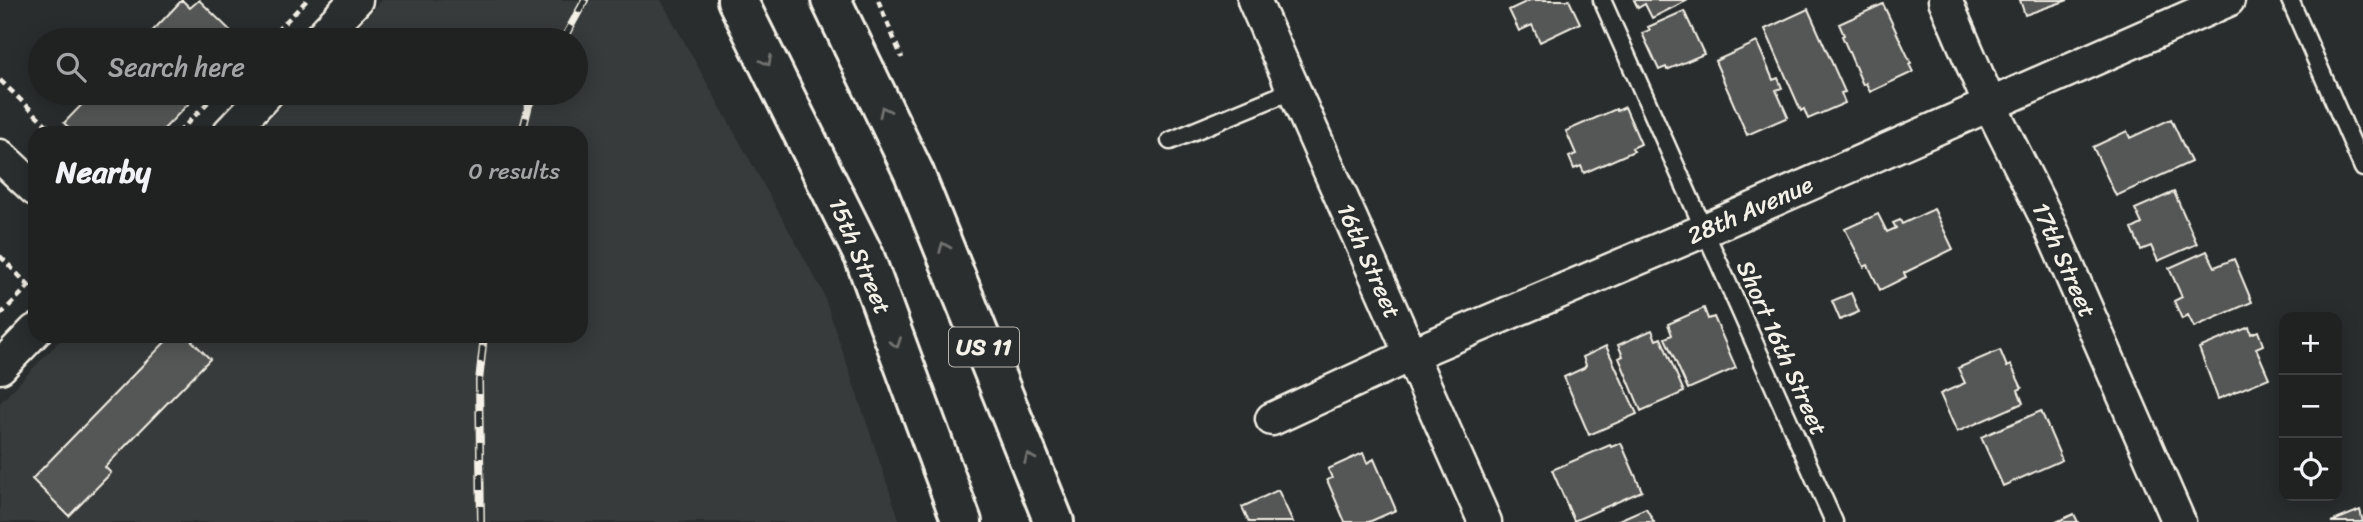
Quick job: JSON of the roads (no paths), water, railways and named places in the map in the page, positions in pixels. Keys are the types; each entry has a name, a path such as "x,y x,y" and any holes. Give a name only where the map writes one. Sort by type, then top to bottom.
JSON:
{"main road":[{"name":"15th Street","path":"737,0 864,256 962,522"},
{"name":"US 11","path":"831,0 914,173 1054,522"}],"street":[{"path":"329,28 356,0"},
{"name":"16th Street","path":"1254,0 1485,522"},
{"name":"17th Street","path":"1945,0 1990,105 2046,217 2179,522"},
{"name":"28th Avenue","path":"1272,419 1410,355 1704,230 2228,0"},
{"path":"236,126 256,105"},
{"path":"0,156 28,182"},
{"path":"0,367 28,338"}],"lane":[{"name":"Short 16th Street","path":"1602,0 1834,522"},
{"path":"2290,0 2363,168"},
{"path":"1170,141 1293,90"}],"railway":[{"path":"570,28 585,0"},
{"path":"524,126 529,105"},
{"path":"481,522 479,381 483,343"}]}
